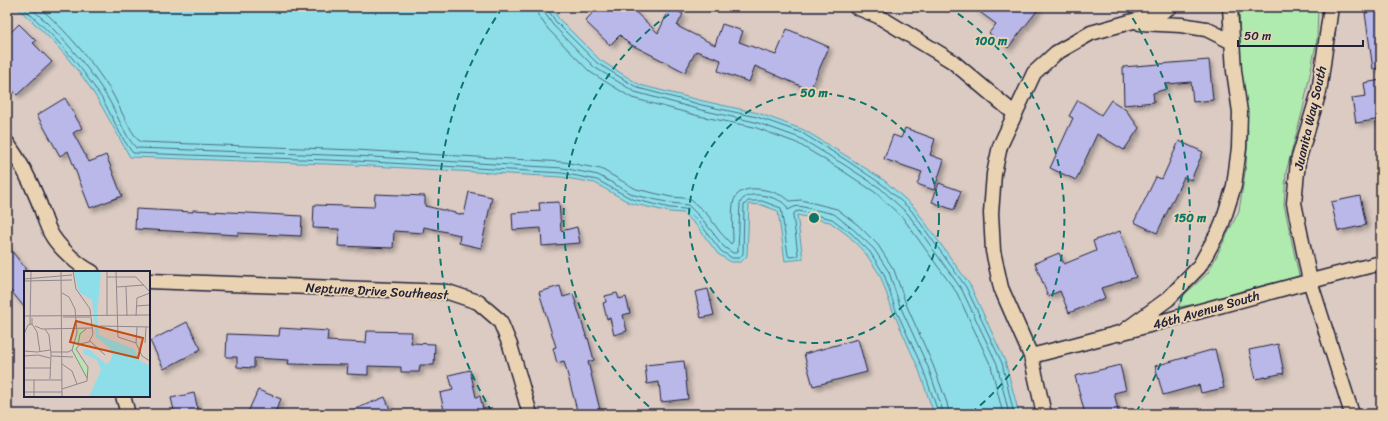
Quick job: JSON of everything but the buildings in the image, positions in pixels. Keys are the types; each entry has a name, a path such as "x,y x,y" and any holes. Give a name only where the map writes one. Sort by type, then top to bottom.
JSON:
{"street":[{"path":"856,7 878,16 952,61 1015,114"},
{"path":"1044,414 1031,356 1001,288 993,251 991,213 994,174 1000,146 1034,73 1056,53 1091,33 1158,14 1170,7"},
{"path":"1120,334 1168,299 1199,267 1222,227 1234,186 1239,148 1240,112 1234,71 1230,7"},
{"name":"Juanita Way South","path":"1331,7 1319,92 1298,161 1294,203 1310,281 1352,414"},
{"path":"1130,22 1181,25 1206,29 1232,42"},
{"path":"7,143 20,160 53,237 68,254 90,271"},
{"name":"46th Avenue South","path":"1031,356 1120,334 1310,281 1381,263"},
{"name":"Neptune Drive Southeast","path":"150,281 448,292 478,302 500,321 510,345 530,414"},
{"path":"124,397 128,414"}],"green space":[{"path":"1239,7 1318,7 1317,39 1303,109 1286,172 1284,204 1299,276 1197,304 1178,307 1185,294 1208,273 1239,211 1246,166 1248,131 1241,82"}],"water":[{"path":"16,7 551,7 559,19 600,60 640,85 758,113 804,130 885,181 914,207 970,285 1005,361 1019,414 934,414 919,370 892,309 880,275 866,254 849,236 830,222 797,215 803,259 785,261 778,211 762,205 749,204 747,256 741,262 731,262 718,254 696,225 683,213 670,212 630,203 595,183 561,177 355,165 130,157 97,98 82,76 54,42"}]}
